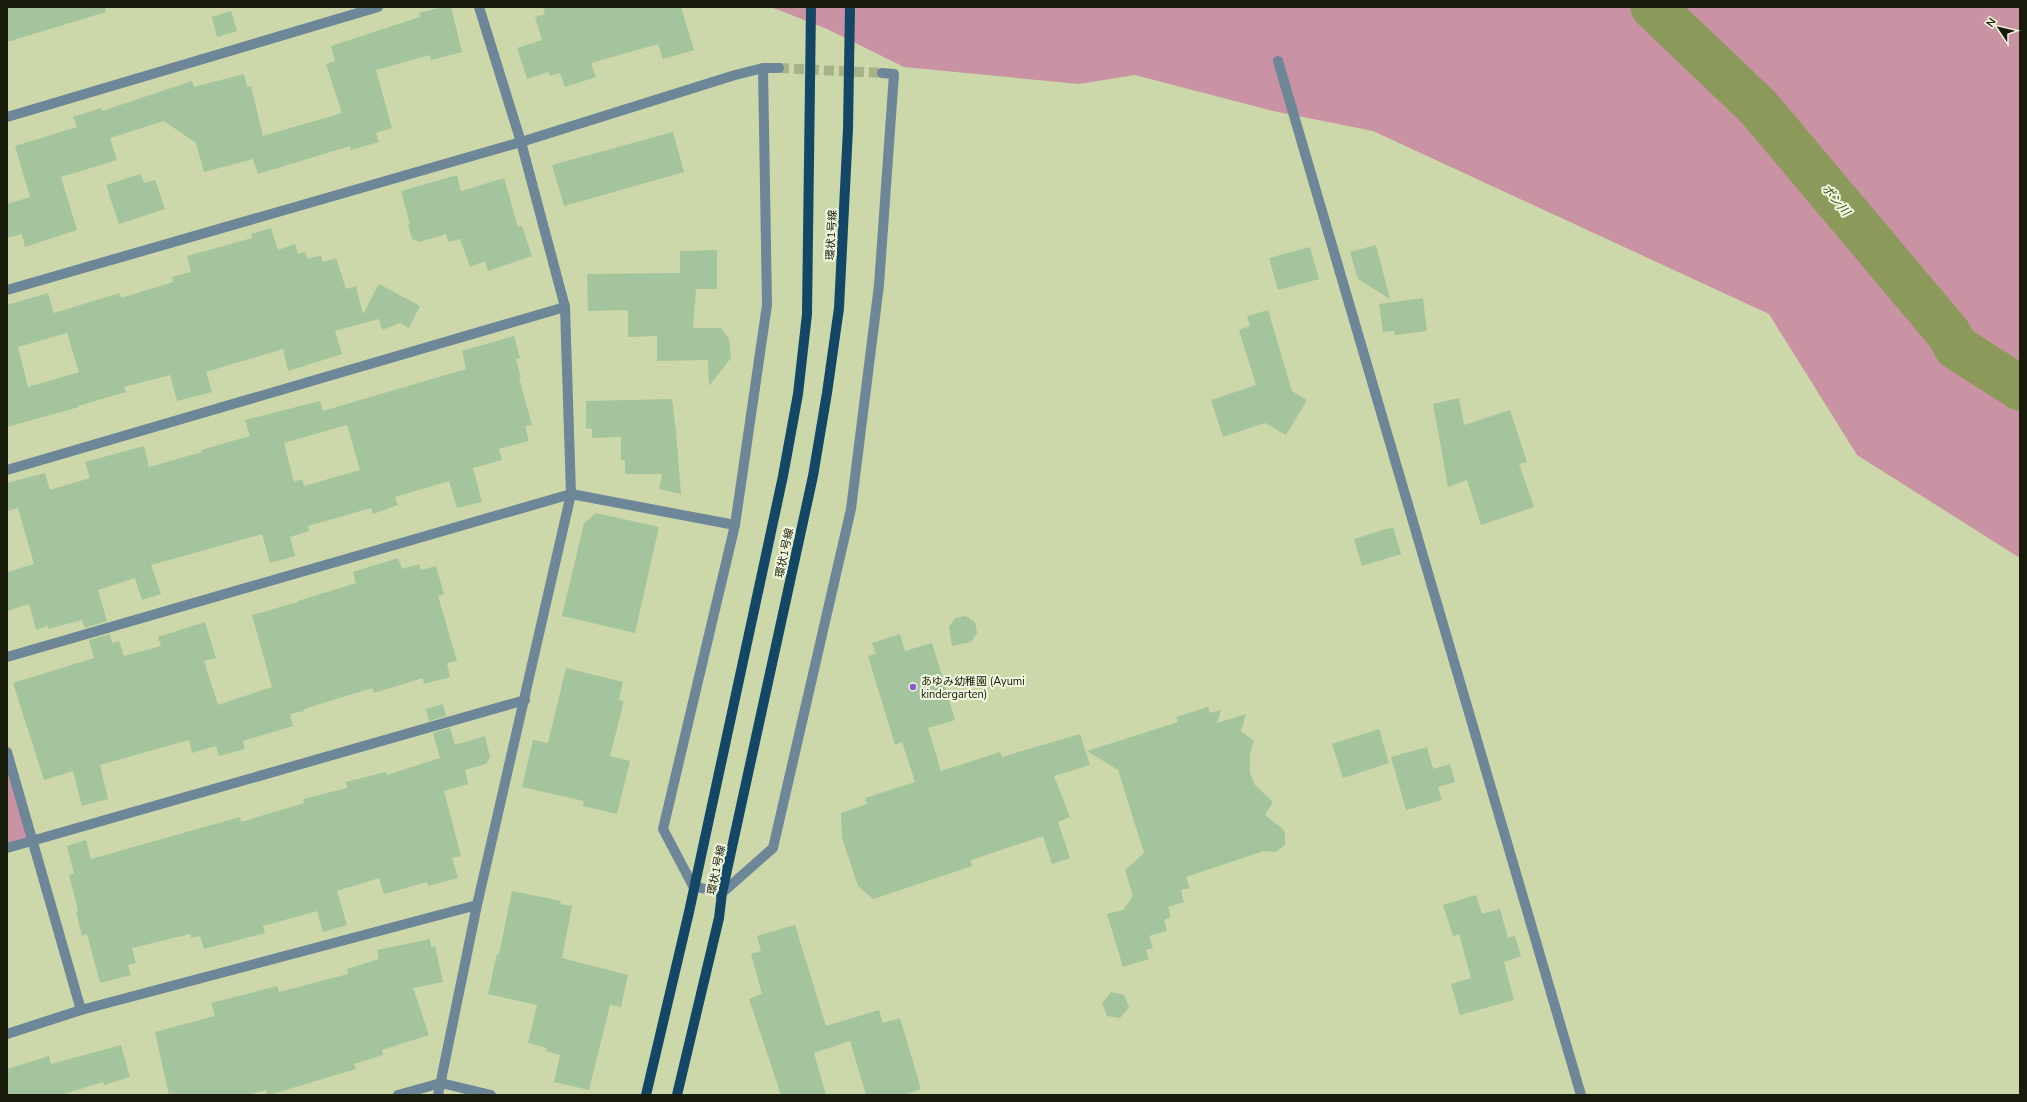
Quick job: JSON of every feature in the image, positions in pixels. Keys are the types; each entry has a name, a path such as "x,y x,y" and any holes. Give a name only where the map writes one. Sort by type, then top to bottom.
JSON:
{"main road":[{"name":"環状1号線","path":"646,1095 689,912 693,886 783,476 798,394 807,314 810,7"},
{"name":"環状1号線","path":"678,1095 719,918 722,893 812,484 827,393 839,308 848,129 850,7"}],"street":[{"path":"7,117 378,7"},
{"path":"438,1095 477,905 571,494 565,307 521,142 479,7"},
{"path":"1278,61 1581,1095"},
{"path":"764,68 767,305 735,525 663,829 693,886 722,893 773,848 851,509 879,285 894,74 882,73"},
{"path":"7,290 521,142 735,75 764,68 779,68"},
{"path":"7,470 565,307"},
{"path":"7,657 571,494 735,525"},
{"path":"7,848 525,700"},
{"path":"7,752 81,1010"},
{"path":"7,1034 81,1010 477,905"},
{"path":"398,1095 441,1083 491,1095"}],"shaded area":[{"path":"771,7 2020,7 2020,558 1857,455 1769,314 1373,131 1273,111 1135,75 1079,84 904,67 827,29"},
{"path":"1632,7 1674,7 1764,95 1742,111"},
{"path":"7,752 33,840 7,848"}],"building":[{"path":"7,7 105,7 106,12 7,42"},
{"path":"442,7 451,7 462,52 431,60 430,55 376,70 392,128 376,133 379,142 351,150 350,146 258,174 253,159 204,172 196,143 164,121 110,138 117,160 61,177 77,230 25,247 22,234 7,238 7,204 30,197 15,146 77,127 73,117 101,108 102,111 192,81 194,87 244,74 247,87 251,86 263,136 342,113 326,64 335,61 331,46 420,17 419,13"},
{"path":"543,7 681,7 694,50 663,59 658,44 591,63 596,77 565,87 560,73 550,76 548,72 527,79 517,48 542,40 535,17 545,14"},
{"path":"231,11 237,31 217,37 212,17"},
{"path":"673,132 684,172 564,206 552,165"},
{"path":"140,174 144,183 155,180 165,209 119,224 106,185"},
{"path":"457,175 461,191 504,178 518,227 522,226 532,256 488,271 485,261 470,267 460,239 448,242 446,234 420,242 412,239 408,225 410,224 401,191"},
{"path":"271,228 278,250 295,244 298,254 305,252 308,259 321,255 323,262 336,258 346,289 356,286 363,314 379,284 420,306 409,328 400,323 382,330 379,319 335,331 342,354 288,371 283,349 206,372 212,392 177,401 170,375 124,387 126,392 78,406 79,407 7,427 7,305 48,293 54,313 120,293 121,298 173,282 172,277 191,272 187,256 252,238 251,234","holes":["67,333 79,372 28,387 18,347"]},
{"path":"1376,245 1390,299 1358,279 1350,252"},
{"path":"1310,247 1319,279 1278,290 1269,258"},
{"path":"717,250 717,289 696,289 693,328 721,328 729,339 731,358 709,386 708,360 657,361 657,336 628,337 628,310 588,311 587,274 680,273 680,251"},
{"path":"1423,298 1427,331 1395,335 1394,331 1383,332 1379,304"},
{"path":"1268,310 1292,391 1307,400 1286,435 1265,423 1223,437 1211,400 1256,385 1239,330 1250,326 1247,316"},
{"path":"514,336 520,358 516,359 521,378 519,378 532,425 525,426 529,441 499,449 502,460 473,468 482,502 457,508 449,481 395,497 398,505 373,514 371,508 308,526 309,531 290,537 295,556 270,563 262,534 151,565 161,594 142,600 135,578 98,590 107,621 85,628 82,620 48,629 48,626 36,630 29,604 7,611 7,572 34,564 18,508 7,511 7,483 45,473 50,490 90,478 85,462 144,446 149,467 202,452 201,450 250,436 245,420 320,401 323,411 466,369 462,351","holes":["347,425 360,470 304,486 302,479 294,482 284,443"]},
{"path":"1459,398 1464,425 1510,410 1527,462 1519,464 1534,507 1481,525 1467,480 1448,487 1433,404"},
{"path":"672,399 681,494 659,489 662,474 625,474 625,460 621,460 621,437 592,438 592,429 586,428 586,401"},
{"path":"596,513 659,527 635,633 562,616 584,523"},
{"path":"1393,527 1401,554 1362,566 1354,539"},
{"path":"398,558 402,569 419,564 421,570 436,566 444,594 438,596 457,661 447,663 450,677 424,684 423,678 374,693 372,688 304,709 304,711 290,714 293,726 243,741 245,749 219,756 216,746 192,753 189,740 100,765 108,799 82,806 73,771 44,780 13,683 94,658 89,640 110,634 112,643 119,641 124,656 161,646 158,637 205,622 216,658 204,661 218,705 272,687 252,615 356,583 353,572"},
{"path":"966,616 975,622 977,633 971,642 952,646 949,627 955,618"},
{"path":"900,634 905,651 932,643 940,669 955,720 928,728 941,771 1000,752 1002,757 1080,734 1090,765 1054,776 1070,817 1058,822 1070,858 1052,864 1043,836 971,860 972,866 873,899 858,886 842,838 841,813 867,804 865,798 915,782 902,742 895,745 868,656 876,654 872,643"},
{"path":"566,668 623,682 619,700 624,701 610,756 630,761 617,814 583,806 584,801 522,787 533,740 548,743"},
{"path":"443,704 446,716 429,721 426,709"},
{"path":"1208,707 1210,713 1221,710 1217,723 1246,714 1241,731 1254,741 1250,753 1250,773 1255,785 1273,802 1265,815 1283,829 1285,834 1285,845 1276,852 1264,851 1186,877 1190,888 1181,890 1184,902 1168,907 1171,917 1164,920 1167,931 1149,936 1153,948 1146,950 1149,959 1123,967 1107,914 1123,910 1133,896 1125,870 1144,853 1118,770 1087,751 1178,722 1176,717"},
{"path":"450,728 455,745 485,736 490,757 486,764 465,770 468,784 444,791 461,856 452,858 458,878 428,886 427,882 384,894 379,878 337,891 347,925 323,932 317,911 263,926 265,933 204,949 200,936 191,938 190,934 132,948 136,963 128,965 131,975 100,983 87,934 82,936 76,912 78,911 69,875 74,873 67,846 86,840 91,859 240,817 241,822 304,803 303,799 347,788 346,782 386,772 387,775 440,758 433,733"},
{"path":"1379,729 1389,763 1343,778 1332,744"},
{"path":"1427,747 1433,769 1450,764 1455,782 1438,787 1442,800 1406,810 1391,757"},
{"path":"512,891 561,901 560,904 572,906 562,958 628,975 621,1007 610,1005 589,1090 554,1082 560,1055 546,1051 547,1048 528,1043 537,1005 488,994 497,954 499,954"},
{"path":"1476,895 1482,914 1500,909 1508,938 1515,936 1521,956 1504,962 1514,1000 1460,1015 1451,984 1471,978 1459,934 1453,936 1443,905"},
{"path":"795,925 826,1026 879,1010 883,1023 900,1018 921,1089 904,1095 866,1095 850,1041 814,1053 826,1095 781,1095 749,999 762,994 751,954 761,951 757,936"},
{"path":"430,939 431,947 435,946 443,982 413,988 429,1035 382,1050 383,1055 354,1064 356,1069 269,1095 267,1095 266,1090 248,1095 169,1095 155,1032 215,1016 211,1003 277,986 279,992 348,974 347,969 379,959 377,950"},
{"path":"1111,992 1124,995 1129,1007 1120,1018 1107,1016 1102,1003"},
{"path":"121,1045 130,1077 104,1085 103,1082 61,1095 7,1095 7,1069 49,1056 51,1064"}],"waterway":[{"name":"ポン川","path":"1653,7 1758,107 1949,334 1956,347 2020,388"}],"tunnel":[{"path":"779,68 882,73"}],"place":[{"name":"あゆみ幼稚園 (Ayumi kindergarten)","path":"913,687"}]}
